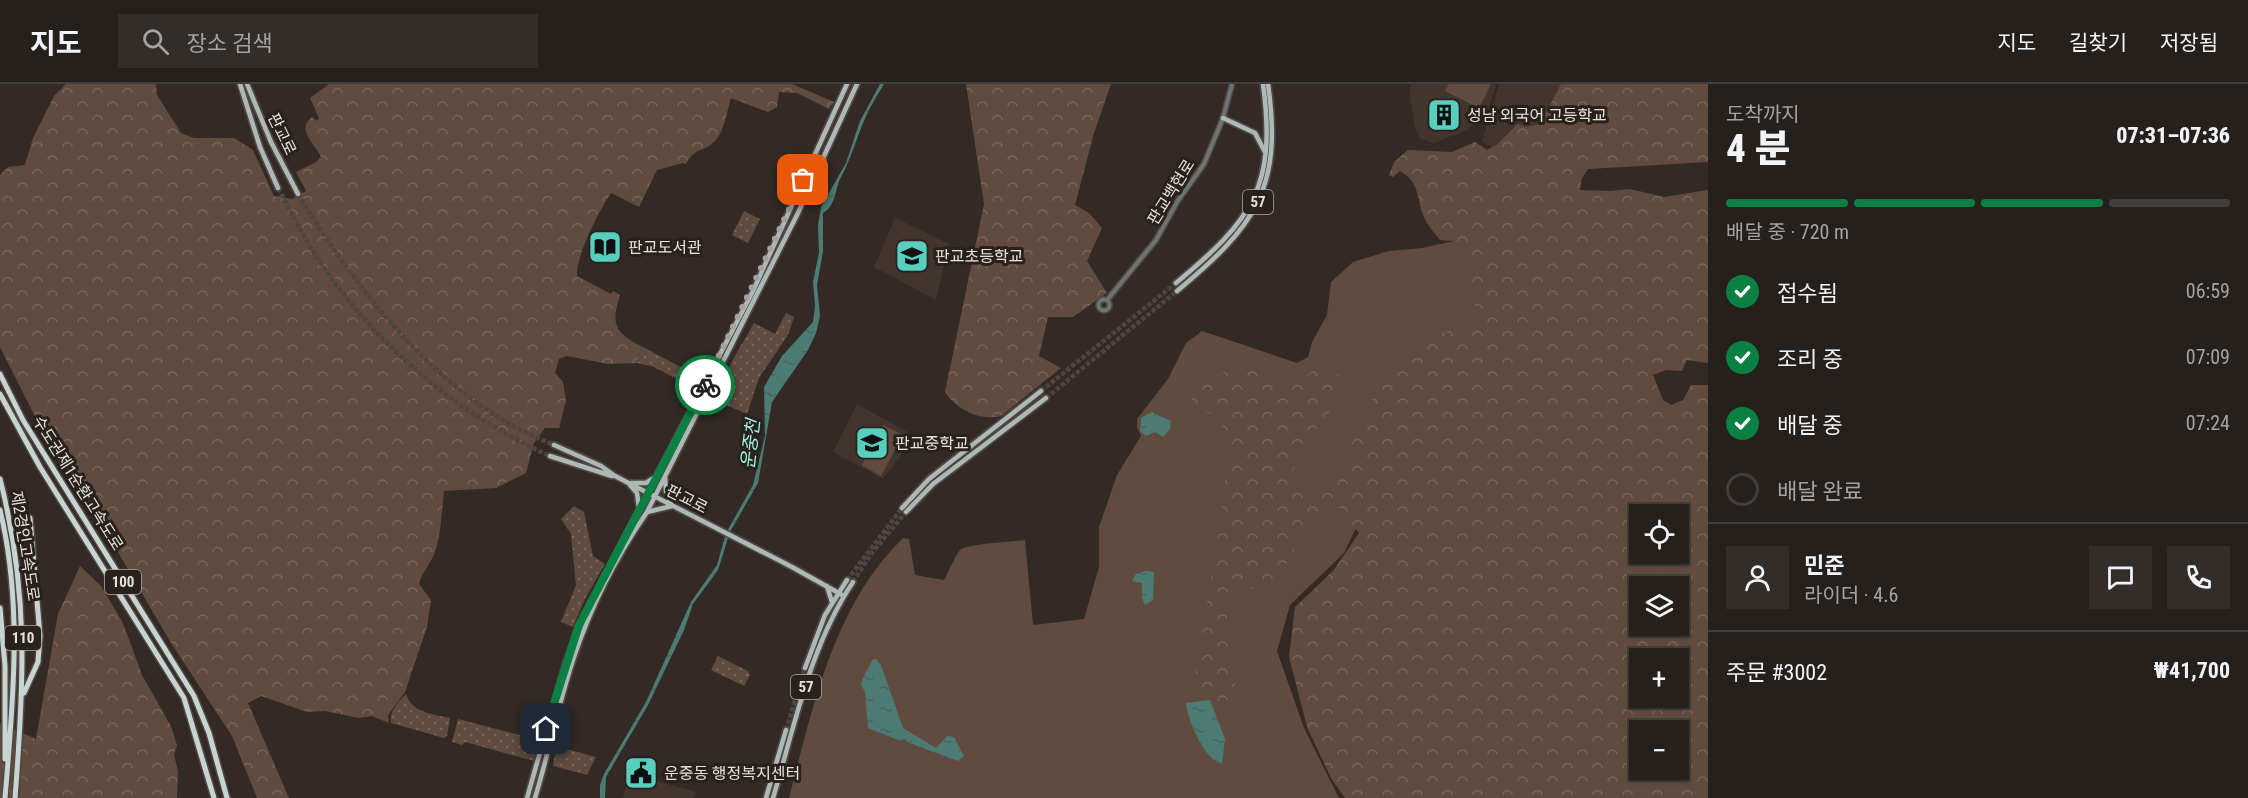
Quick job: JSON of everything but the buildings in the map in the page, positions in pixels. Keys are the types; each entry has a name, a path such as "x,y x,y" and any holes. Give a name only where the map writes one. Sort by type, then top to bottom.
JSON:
{"highway":[{"name":"수도권제1순환고속도로","path":"0,374 28,428 194,696 209,733 227,798"},
{"name":"수도권제1순환고속도로","path":"0,394 40,467 184,698 214,798"},
{"name":"제2경인고속도로","path":"0,479 22,596 24,695 15,798"},
{"name":"제2경인고속도로","path":"0,510 7,539 15,642 13,702 4,798"},
{"path":"22,519 30,518 40,636 38,663 24,695"},
{"path":"0,608 7,720 4,798"}],"main road":[{"name":"판교로","path":"240,84 260,147 278,188"},
{"name":"판교로","path":"247,84 298,194"},
{"path":"527,798 565,664 579,625 750,297 848,84"},
{"path":"535,798 568,675 583,631 631,536 647,512 797,215 857,84"},
{"name":"57","path":"1176,283 1213,252 1239,225 1258,188 1266,154 1268,120 1263,84"},
{"name":"57","path":"1177,291 1230,244 1253,213 1264,190 1270,169 1273,139 1268,84"},
{"path":"1223,118 1255,133 1260,138 1266,154"},
{"path":"1041,391 928,479 904,510 933,484 1046,398"},
{"name":"판교로","path":"554,445 601,466 628,483 827,586"},
{"name":"판교로","path":"550,456 615,476"},
{"path":"628,483 647,483 657,473"},
{"path":"647,512 672,506 666,491 665,476"},
{"path":"628,483 638,493 639,508"},
{"name":"57","path":"773,798 818,650 848,582 838,588 827,586"},
{"path":"827,586 841,594"},
{"path":"827,586 832,602"},
{"name":"57","path":"805,668 832,602 841,594"},
{"path":"766,798 786,730"}],"street":[{"name":"판교백현로","path":"1107,300 1162,230 1177,202 1204,164 1223,118 1232,84"}],"shaded area":[{"path":"1412,84 1496,85 1487,114 1467,130 1434,143 1420,139 1415,128 1409,90"},
{"path":"1499,84 1567,84 1540,123 1495,149 1482,142"},
{"name":"판교초등학교","path":"895,218 949,244 936,300 874,267"},
{"name":"판교중학교","path":"857,404 911,434 901,455 883,479 833,452"},
{"path":"629,773 696,792 693,798 623,798"}],"green space":[{"path":"66,84 156,84 157,95 181,133 194,138 234,138 253,150 274,196 292,199 306,191 296,172 321,157 308,137 306,127 312,117 317,121 319,118 310,98 329,84 792,84 834,102 829,109 797,93 779,92 777,107 768,112 731,98 723,128 717,138 710,145 693,154 686,164 657,170 639,207 611,193 584,245 577,276 611,294 613,291 620,295 616,313 617,326 625,336 641,346 638,363 608,364 567,356 559,359 555,373 563,382 566,401 559,428 545,428 534,443 526,473 496,488 444,491 436,549 419,584 431,600 427,627 405,692 388,715 389,723 372,716 359,718 325,711 307,712 261,696 248,703 289,798 257,798 232,736 171,643 112,542 58,462 0,347 0,175 8,167 25,165 33,138 54,96"},
{"path":"966,84 1111,84 1094,133 1075,205 1089,213 1102,228 1087,261 1107,293 1073,317 1048,317 1039,356 1061,368 1001,416 993,417 977,415 962,409 945,392 984,204"},
{"path":"1449,84 1491,84 1479,108 1445,91"},
{"path":"1561,84 1708,84 1708,162 1588,169 1582,178 1580,190 1630,189 1664,197 1708,190 1708,363 1687,360 1682,371 1666,370 1653,375 1663,400 1671,405 1683,400 1691,385 1708,385 1708,798 1345,798 1331,778 1307,727 1289,657 1295,607 1333,571 1359,533 1340,508 1311,517 1276,584 1231,592 1225,631 1238,697 1223,705 1193,691 1221,516 1229,445 1219,416 1189,407 1197,385 1225,372 1248,366 1290,384 1305,378 1314,368 1339,375 1328,418 1308,438 1287,484 1302,495 1317,499 1357,459 1351,442 1371,402 1395,368 1426,342 1445,332 1468,325 1476,312 1470,260 1464,242 1440,240 1425,220 1414,184 1400,171 1393,177 1389,175 1394,162 1408,150 1452,152 1475,142 1487,150 1498,144 1517,124 1526,127 1540,124"},
{"path":"744,211 760,219 748,243 732,235"},
{"path":"1468,238 1494,305 1357,526 1344,553 1290,605 1277,651 1304,728 1339,798 789,798 817,694 842,626 879,565 903,538 909,539 915,575 944,580 958,553 964,548 1025,540 1033,625 1084,619 1099,567 1099,527 1117,475 1141,436 1137,427 1137,419 1168,379 1186,343 1202,331 1297,363 1308,357 1312,342 1327,315 1331,282 1353,262 1389,251 1422,248"},
{"path":"786,313 794,317 788,335 759,378 747,414 719,402 719,394 726,374 754,323 775,334"},
{"path":"641,346 688,371 687,376 698,385 695,389 654,367 638,363"},
{"path":"883,425 903,435 881,476 862,465"},
{"path":"574,506 584,512 593,556 605,564 585,599 573,627 561,622 576,585 571,534 561,519"},
{"path":"80,566 101,586 123,623 142,675 171,726 177,745 174,755 178,771 177,798 0,798 0,723 36,739 58,614"},
{"path":"718,656 748,671 750,675 744,686 711,670"},
{"path":"406,694 418,709 450,718 447,736 444,738 391,723 393,711"},
{"path":"458,719 542,741 534,761 465,742 462,745 452,742"},
{"path":"556,746 596,757 587,775 553,766"}],"water":[{"path":"880,84 884,84 866,116 833,201 823,213 823,251 817,285 820,316 816,333 808,350 772,402 758,483 730,532 718,570 693,604 684,630 648,705 606,777 605,798 600,798 600,785 604,774 646,702 691,602 717,565 726,533 753,485 765,436 764,387 782,356 813,322 815,306 813,282 819,253 818,225 821,207 846,163 860,121"},
{"path":"1152,412 1171,421 1170,429 1163,437 1155,432 1146,436 1140,431 1141,418"},
{"path":"1145,571 1154,572 1153,600 1145,605 1142,598 1142,583 1132,581 1136,574"},
{"path":"876,659 881,665 903,728 936,748 947,736 954,737 964,756 958,761 907,742 906,739 901,741 868,728 865,692 861,685 872,660"},
{"path":"1210,700 1225,739 1222,764 1203,748 1193,729 1187,710 1186,703"}],"tunnel":[{"path":"278,188 307,241 334,281 386,342 416,370 480,418 550,456"},
{"path":"298,194 362,288 413,347 470,398 507,423 554,445"},
{"path":"1041,391 1176,283"},
{"path":"1046,398 1177,291"},
{"path":"847,580 902,508"},
{"path":"853,582 871,554 906,512"},
{"path":"6,522 22,519"},
{"path":"786,730 805,668"}],"way so far":[{"path":"705,385 753,291 803,180"}],"place":[{"name":"성남 외국어 고등학교","path":"1444,115"},
{"name":"판교도서관","path":"605,247"},
{"name":"판교초등학교","path":"912,256"},
{"name":"판교중학교","path":"872,443"},
{"name":"운중동 행정복지센터","path":"641,773"}],"route":[{"path":"546,729 579,625 705,385"}],"water label":[{"name":"운중천","path":"750,444"}]}
